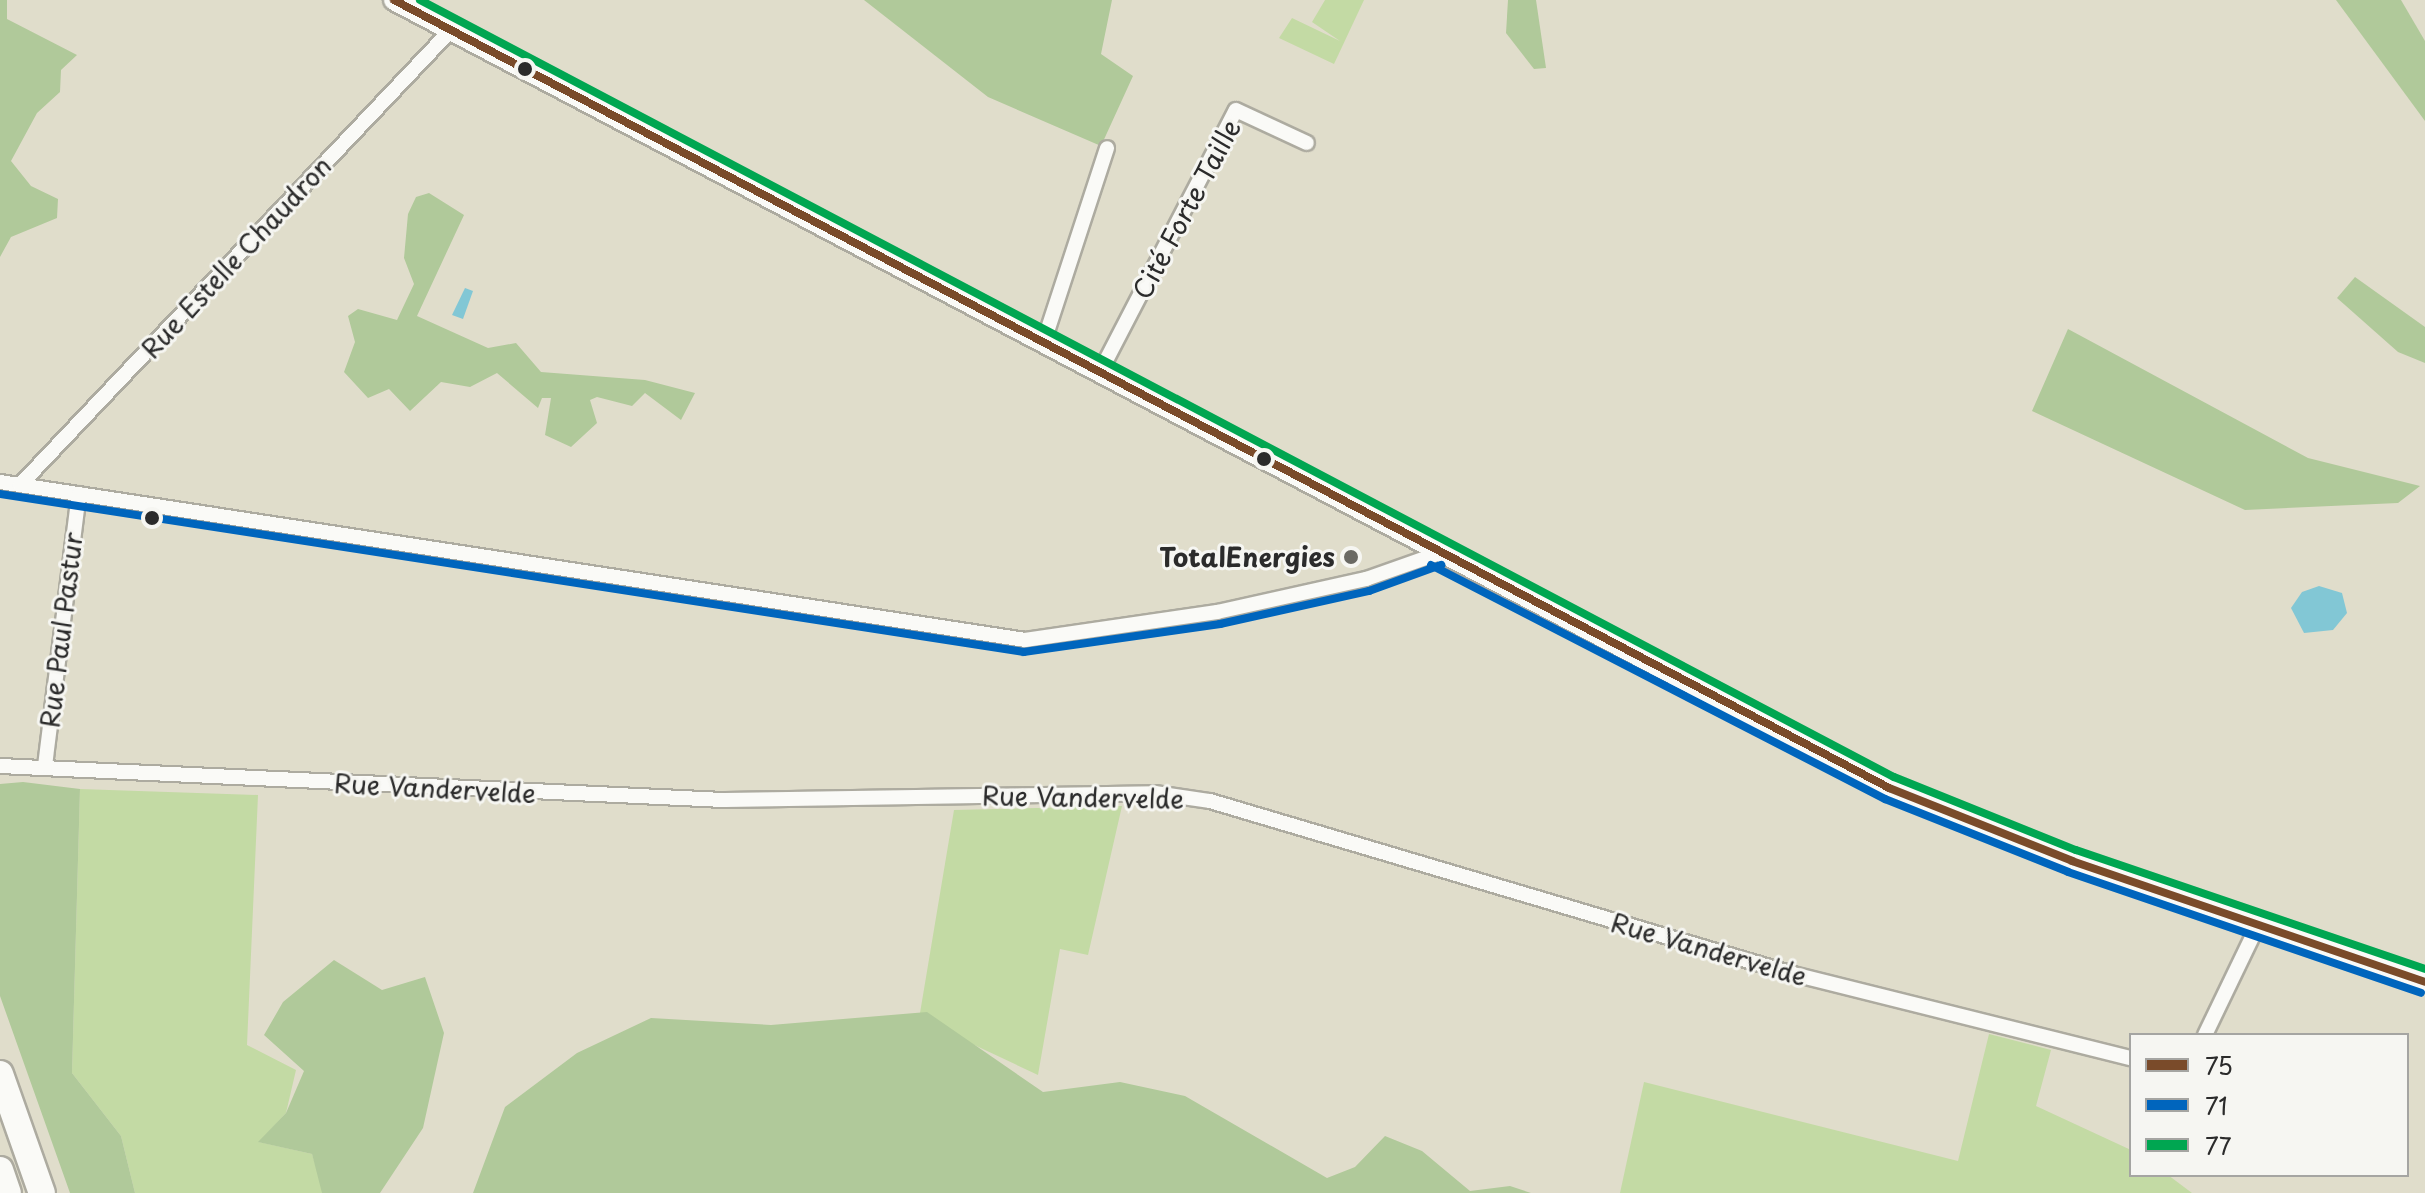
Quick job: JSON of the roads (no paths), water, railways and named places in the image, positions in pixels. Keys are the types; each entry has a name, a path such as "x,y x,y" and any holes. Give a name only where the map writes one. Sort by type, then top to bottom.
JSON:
{"highway":[{"path":"0,1074 40,1189"},
{"path":"0,1170 8,1193"}],"main road":[{"path":"394,0 1437,554 1889,788 2258,925 2425,982"}],"street":[{"name":"Rue Estelle Chaudron","path":"20,485 451,30"},
{"name":"Cité Forte Taille","path":"1099,374 1236,110 1307,143"},
{"path":"1043,344 1107,148"},
{"path":"0,482 828,615 1025,640 1217,612 1366,579 1437,554"},
{"name":"Rue Paul Pastur","path":"45,766 79,494"},
{"name":"Rue Vandervelde","path":"0,766 725,800 1155,793 1210,801 1793,974 2129,1058"},
{"path":"2206,1033 2258,925"}],"water":[{"path":"465,288 473,291 463,319 452,315"},
{"path":"2319,586 2342,593 2347,613 2333,630 2304,633 2291,608 2302,592"}],"place":[{"name":"TotalEnergies","path":"1351,557"}]}
